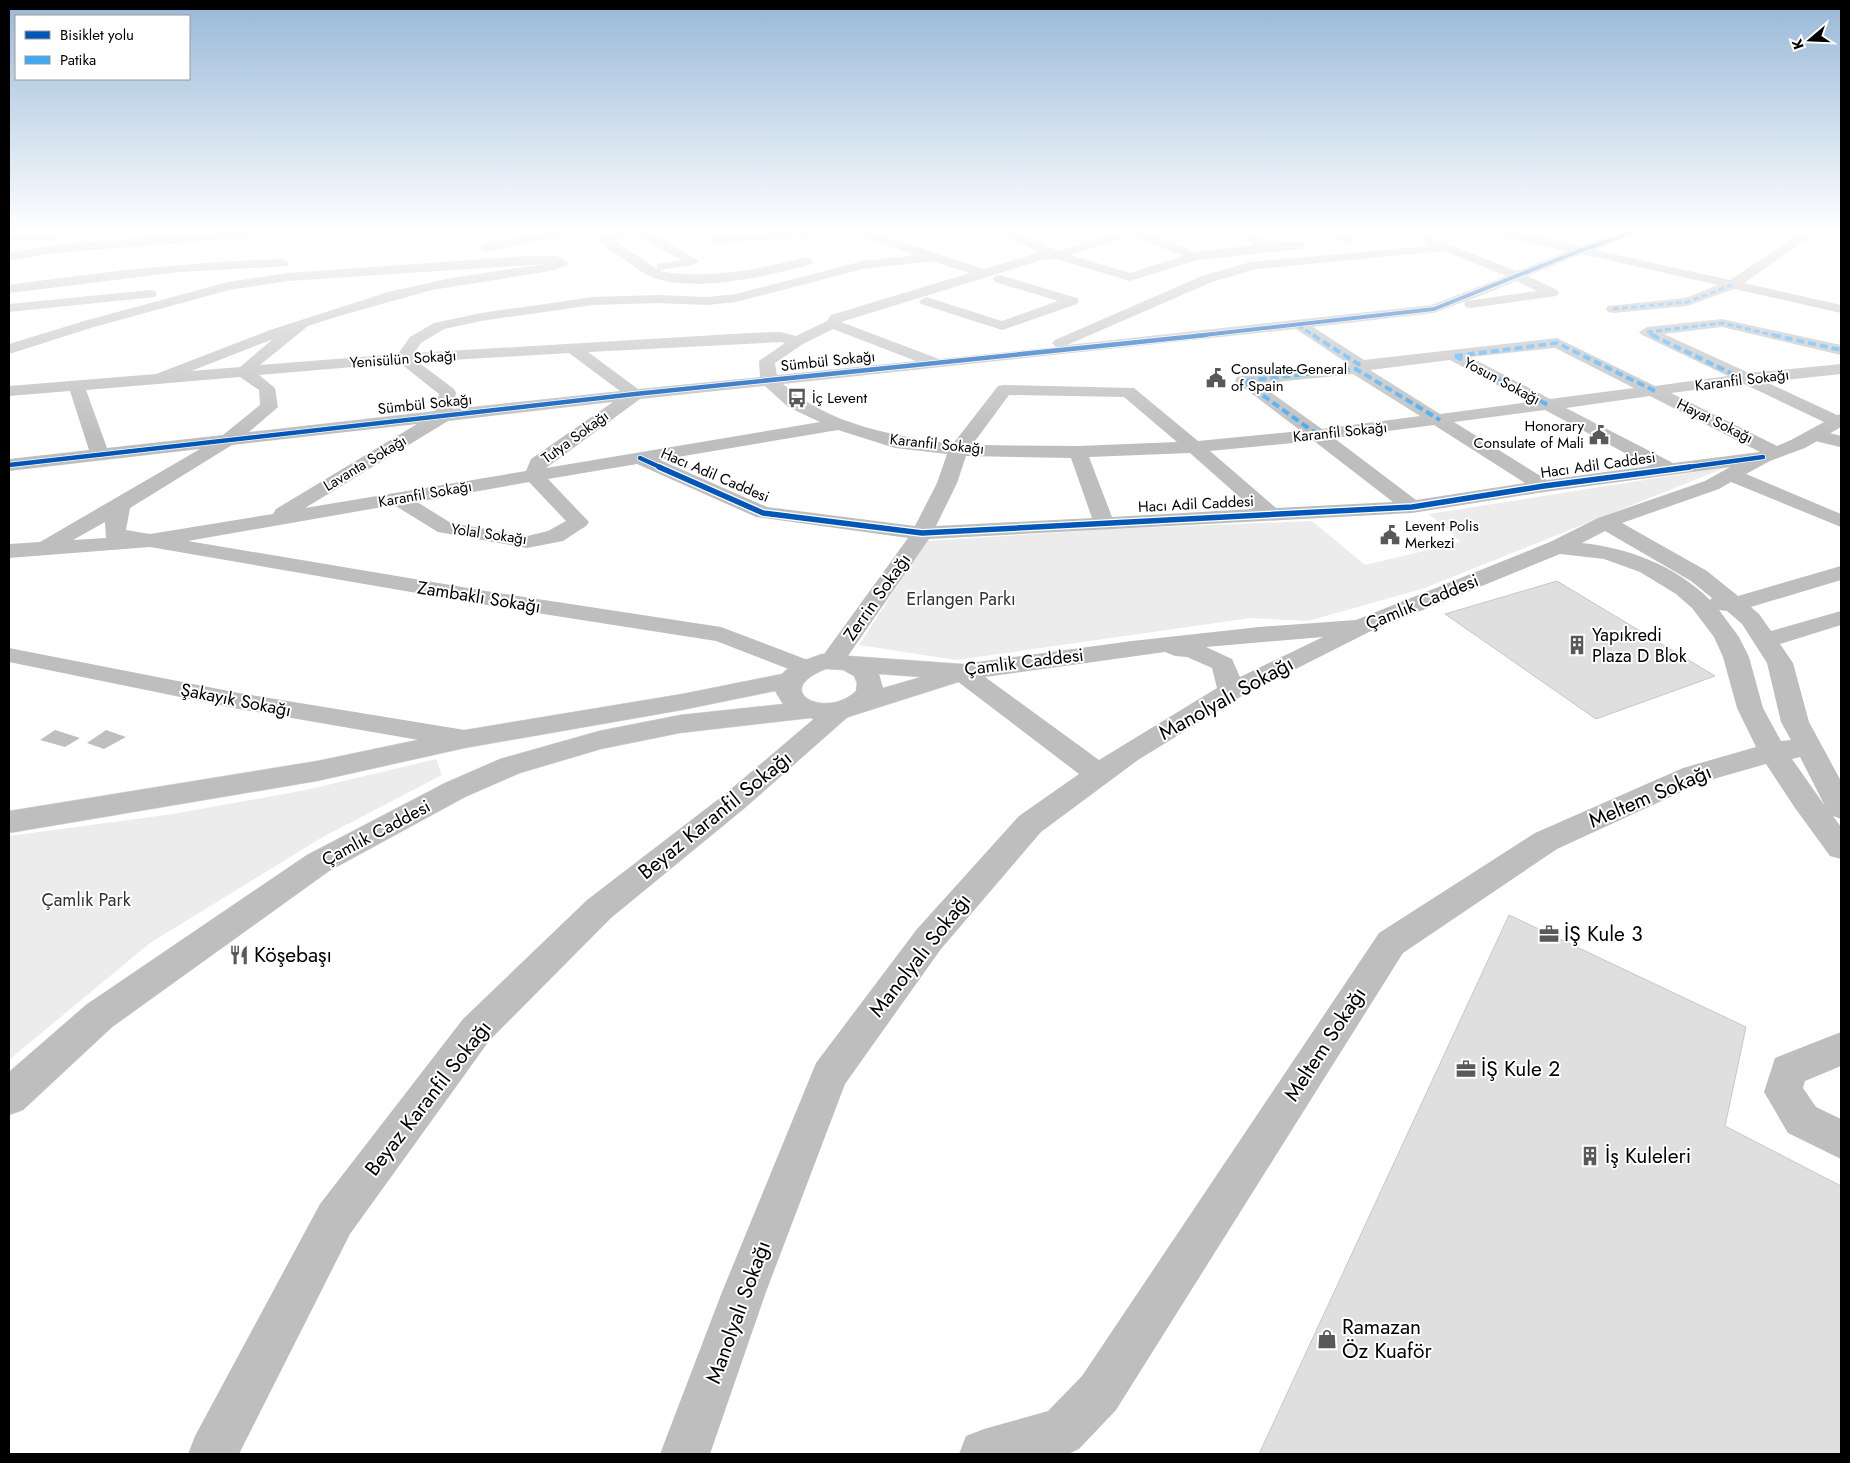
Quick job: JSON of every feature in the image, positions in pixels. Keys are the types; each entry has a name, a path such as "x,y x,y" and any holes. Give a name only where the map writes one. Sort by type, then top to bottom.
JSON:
{"street":[{"path":"9,308 96,299"},
{"path":"9,349 24,343 180,299"},
{"path":"160,378 240,345 382,299"},
{"path":"443,416 448,393 403,358 415,340 439,326 481,317 593,301 649,299"},
{"path":"671,299 718,299"},
{"path":"832,324 836,318 900,299"},
{"path":"769,381 767,361 798,341 832,324 850,324 932,299"},
{"path":"926,301 1002,326 1072,301 1066,299"},
{"path":"1033,354 1160,299"},
{"name":"Sümbül Sokağı","path":"1434,309 1457,299"},
{"name":"Sümbül Sokağı","path":"10,465 636,394 988,359 1506,299"},
{"path":"1614,309 1688,302 1695,299"},
{"path":"1800,299 1841,308"},
{"path":"1834,429 1743,379 1647,332 1722,323 1841,350"},
{"path":"42,548 121,505 228,440 270,407 267,388 244,372 259,357 302,324"},
{"path":"832,324 939,364"},
{"path":"1298,324 1358,367 1544,486"},
{"name":"Yenisülün Sokağı","path":"9,391 403,358 575,350 750,338 781,337 798,341"},
{"name":"Yosun Sokağı","path":"1455,356 1557,343 1654,391"},
{"path":"575,350 636,394"},
{"path":"1412,507 1318,435 1243,382 1455,356"},
{"name":"Yosun Sokağı","path":"1455,356 1670,469"},
{"path":"988,359 1004,390 1128,392 1270,514"},
{"name":"Karanfil Sokağı","path":"769,381 794,403 839,424 894,442 958,450 1078,452 1194,447 1318,435 1550,406 1743,379 1841,369"},
{"path":"76,385 100,455"},
{"name":"Zerrin Sokağı","path":"841,662 922,532 947,483 958,450 1004,390"},
{"name":"Hayat Sokağı","path":"1654,391 1769,454"},
{"name":"Tutya Sokağı","path":"534,476 538,462 636,394"},
{"name":"Lavanta Sokağı","path":"270,520 443,416"},
{"name":"Karanfil Sokağı","path":"9,551 149,541 839,424"},
{"name":"Çamlık Caddesi","path":"797,674 841,662 962,672 1132,648 1259,634 1360,627 1558,547 1605,522 1712,485 1769,454 1834,429"},
{"path":"1078,452 1104,523"},
{"name":"Hacı Adil Caddesi","path":"640,458 763,513 922,532 1412,507 1769,454"},
{"path":"1731,475 1841,521"},
{"name":"Yolal Sokağı","path":"398,499 445,528 527,542 555,536 579,522 534,476"},
{"path":"121,505 114,535 149,541"},
{"path":"1605,522 1699,576 1751,619 1780,663 1795,722 1790,749 1813,813 1841,848"},
{"name":"Zambaklı Sokağı","path":"149,541 498,600 721,634 797,674"},
{"path":"1558,547 1606,553 1639,563 1680,584 1711,614 1736,656 1752,713 1790,749 1841,808"},
{"path":"1695,599 1734,605 1841,572"},
{"path":"1765,640 1841,618"},
{"name":"Manolyalı Sokağı","path":"685,1454 744,1292 829,1075 929,939 1030,824 1128,753 1231,691 1360,627"},
{"path":"1132,648 1192,650 1223,664 1231,691"},
{"name":"Şakayık Sokağı","path":"9,654 239,701 465,739"},
{"name":"Beyaz Karanfil Sokağı","path":"213,1454 336,1219 476,1030 599,909 734,801 833,709 863,700 869,692 871,684 868,676 861,669 841,662"},
{"path":"797,674 787,688 792,701 833,709 962,672 1099,774"},
{"path":"9,822 317,771 465,739 682,702 797,674"},
{"name":"Çamlık Caddesi","path":"9,1097 99,1016 318,863 455,790 510,766 599,740 680,724 833,709"},
{"name":"Meltem Sokağı","path":"984,1454 1062,1432 1099,1393 1391,943 1546,841 1693,775 1790,749"},
{"path":"1841,1049 1788,1070 1784,1092 1802,1120 1841,1140"}],"green space":[{"name":"Erlangen Parkı","path":"1727,467 1422,589 1308,621 1251,618 956,660 859,645 926,541 1114,529 1312,521 1365,565 1461,542 1429,514"},
{"name":"Çamlık Park","path":"436,759 442,775 321,838 150,943 9,1060 9,836 173,814 306,790"}],"shaded area":[{"path":"55,730 80,738 65,747 40,740"},
{"path":"106,730 126,737 104,749 87,743"}],"building":[{"name":"Yapıkredi Plaza D Blok","path":"1557,581 1715,676 1596,719 1445,614"},
{"name":"İş Kuleleri","path":"1509,915 1746,1027 1725,1126 1841,1186 1841,1454 1259,1454"}],"marked path":[{"path":"1613,309 1687,302 1694,299"},
{"path":"1743,379 1647,332 1722,323 1841,350"},
{"path":"1298,325 1363,367"},
{"path":"1455,356 1557,343 1655,391"},
{"path":"1455,356 1550,406"},
{"path":"1318,435 1243,381 1356,369 1440,420"}],"cycle path":[{"path":"9,465 635,394 988,359 1434,309 1458,299"},
{"path":"640,458 763,513 922,533 1412,507 1544,486 1763,457"}],"place":[{"name":"Consulate-General of Spain","path":"1216,378"},
{"name":"İç Levent","path":"797,398"},
{"name":"Honorary Consulate of Mali","path":"1599,435"},
{"name":"Levent Polis Merkezi","path":"1390,535"},
{"name":"Yapıkredi Plaza D Blok","path":"1577,645"},
{"name":"İŞ Kule 3","path":"1549,934"},
{"name":"Köşebaşı","path":"239,955"},
{"name":"İŞ Kule 2","path":"1466,1069"},
{"name":"İş Kuleleri","path":"1590,1156"},
{"name":"Ramazan Öz Kuaför","path":"1327,1339"}]}
